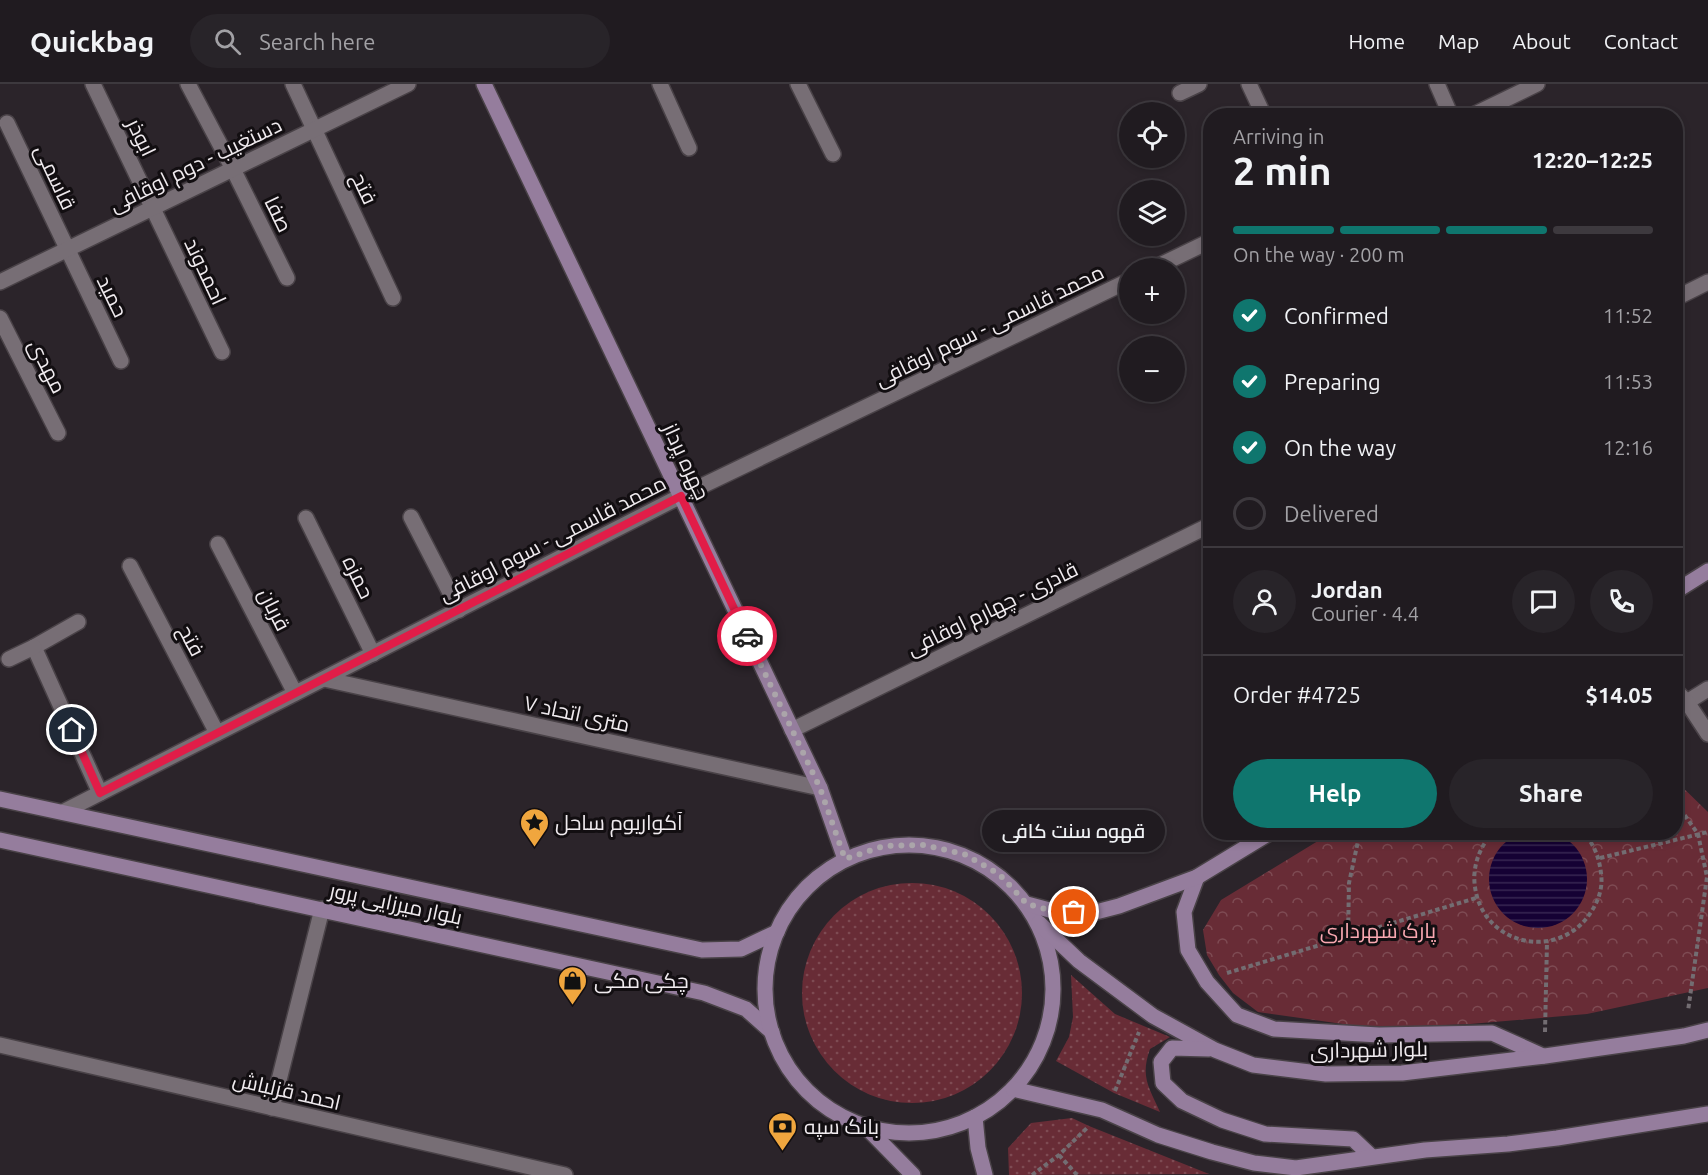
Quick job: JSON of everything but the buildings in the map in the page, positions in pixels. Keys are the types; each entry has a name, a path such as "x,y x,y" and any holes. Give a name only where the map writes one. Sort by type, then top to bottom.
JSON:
{"main road":[{"name":"چهره پرداز","path":"484,84 820,788 845,859"},
{"path":"1683,587 1708,571"},
{"name":"بلوار میرزایی پرور","path":"0,799 702,950 741,949 777,932"},
{"name":"بلوار میرزایی پرور","path":"0,840 704,993 746,1009 772,1032"},
{"path":"1027,904 1057,912 1092,913 1119,906 1197,877 1258,840"},
{"path":"924,845 964,854 999,874 1027,904 1038,922 1052,964 1052,1009 1039,1052 1013,1089 975,1117 939,1130 902,1133 865,1126 835,1113 813,1096 791,1072 772,1032 765,999 767,965 777,932 794,902 817,878 845,859 884,846 924,845"},
{"path":"1197,877 1184,912 1188,950 1208,982 1236,1015 1274,1029 1379,1035 1492,1033 1545,1056"},
{"name":"بلوار شهرداری","path":"1038,922 1079,961 1153,1016 1215,1050 1253,1065 1326,1074 1402,1072 1545,1056 1684,1036 1708,1030"},
{"path":"1215,1050 1172,1048 1161,1062 1163,1083 1182,1101 1222,1120 1265,1134 1353,1139 1371,1156"},
{"path":"1013,1089 1102,1110 1158,1135 1212,1152 1254,1163 1296,1168"},
{"path":"1270,1175 1296,1168 1371,1156 1508,1144 1708,1114"},
{"path":"975,1117 978,1148 985,1175"},
{"path":"865,1126 913,1175"}],"street":[{"name":"ابوذر","path":"93,84 153,208"},
{"name":"صفا","path":"188,84 287,278"},
{"name":"فتح","path":"293,84 393,298"},
{"name":"دستغیب - دوم اوقافی","path":"0,282 408,84"},
{"path":"660,84 689,148"},
{"path":"798,84 833,154"},
{"path":"1180,93 1198,84"},
{"path":"1249,84 1260,108"},
{"path":"1437,84 1447,108"},
{"path":"1488,108 1537,84"},
{"name":"قاسمی","path":"7,123 66,249"},
{"name":"احمدوند","path":"153,208 222,352"},
{"path":"1175,258 1203,244"},
{"name":"حمید","path":"66,249 121,361"},
{"path":"1683,294 1708,282"},
{"name":"محمد قاسمی - سوم اوقافی","path":"63,812 681,496 1119,285"},
{"name":"مهدی","path":"0,318 58,433"},
{"path":"411,517 459,610"},
{"name":"حمزه","path":"306,518 373,654"},
{"name":"قادری - چهارم اوقافی","path":"792,730 1203,528"},
{"name":"قربان","path":"218,544 295,693"},
{"name":"فتح","path":"129,566 217,734"},
{"path":"9,659 78,622"},
{"path":"34,647 100,793"},
{"name":"۷ متری اتحاد","path":"324,679 820,788"},
{"path":"1687,702 1707,692"},
{"path":"1683,698 1708,734"},
{"path":"272,1108 322,909"},
{"name":"احمد قزلباش","path":"0,1045 565,1175"}],"path":[{"path":"1683,813 1698,834 1707,877 1684,1036"},
{"path":"1683,838 1708,832"},
{"path":"1348,937 1349,883 1358,840"},
{"path":"1488,840 1478,854 1473,876 1476,898 1487,918 1503,933 1524,942 1546,942 1568,935 1585,922 1598,902 1602,881 1600,858 1590,840"},
{"path":"1600,858 1674,840"},
{"path":"1208,982 1218,975 1476,898"},
{"path":"1545,1056 1546,942"},
{"path":"1032,1175 1059,1155 1102,1110 1114,1093 1142,1025 1153,1016"},
{"path":"1059,1155 1077,1175"}],"green space":[{"name":"پارک شهرداری","path":"1683,788 1708,812 1708,988 1587,1014 1470,1024 1371,1028 1258,1012 1233,993 1207,955 1203,930 1221,900 1320,840 1683,840"},
{"path":"912,883 933,885 964,896 990,915 1009,941 1020,972 1022,993 1020,1014 1009,1045 990,1071 964,1090 933,1101 912,1103 891,1101 860,1090 834,1071 815,1045 804,1014 802,993 804,972 815,941 834,915 860,896 891,885"},
{"path":"1071,975 1115,1014 1170,1037 1150,1049 1147,1059 1147,1082 1160,1112 1114,1093 1056,1061 1069,1037 1073,1017"},
{"path":"1072,1118 1209,1174 1009,1175 1008,1148 1031,1123"}],"shaded area":[{"path":"1508,840 1568,840 1579,852 1586,869 1584,898 1573,914 1557,925 1538,928 1519,925 1503,914 1492,898 1489,879 1492,860"}],"way so far":[{"path":"747,636 820,788 845,859 884,846 924,845 964,854 999,874 1027,904 1057,912 1074,912"}],"place":[{"name":"آکواریوم ساحل","path":"534,848"},
{"name":"قهوه سنت کافی","path":"1074,912"},
{"name":"چکی مکی","path":"573,1006"},
{"name":"بانک سپه","path":"783,1152"}],"route":[{"path":"72,730 100,793 681,496 747,636"}]}
